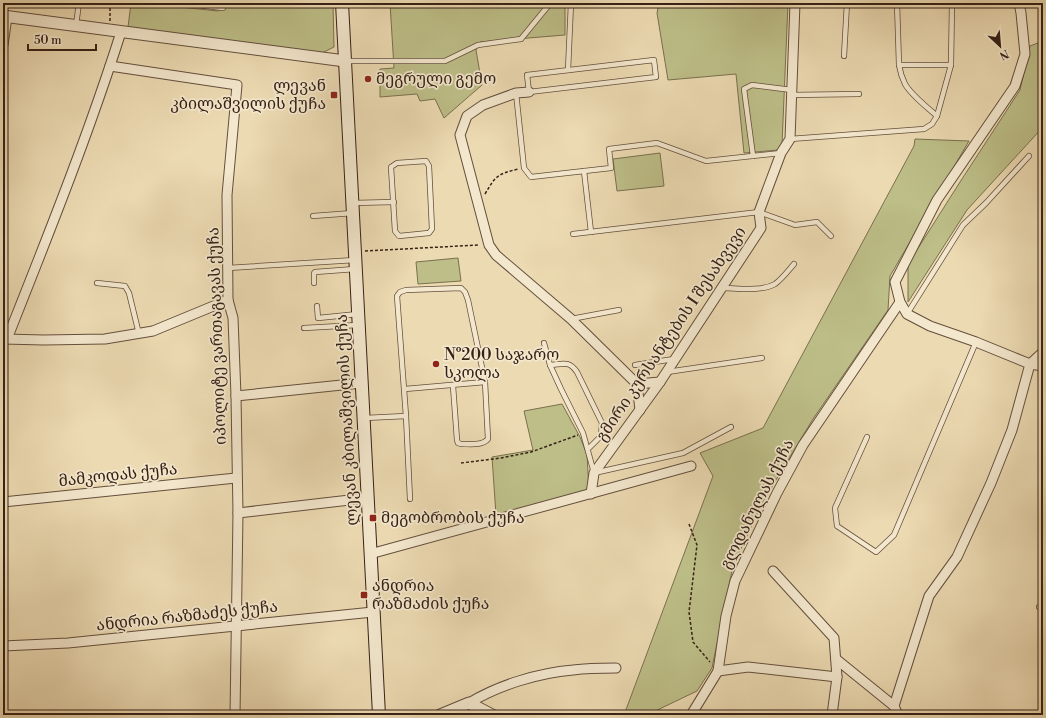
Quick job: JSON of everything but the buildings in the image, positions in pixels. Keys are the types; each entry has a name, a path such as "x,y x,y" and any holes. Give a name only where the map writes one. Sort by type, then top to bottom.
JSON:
{"main road":[{"name":"ლევან კბილაშვილის ქუჩა","path":"342,3 352,208 358,260 358,320 379,715"}],"street":[{"path":"790,139 794,3"},
{"path":"1019,3 1025,54 1015,86 937,200 895,282 896,293 907,314 930,326 976,342 1030,364 1043,366"},
{"path":"3,45 5,17 345,61"},
{"path":"121,32 48,236 5,339 105,339 139,334 153,331 228,300"},
{"name":"იპოლიტე ვართაგავას ქუჩა","path":"110,66 237,85 227,195 228,300 233,318 238,513 235,715"},
{"path":"529,92 516,93 483,105 467,116 460,135 489,245 496,255 571,319 637,384 640,410"},
{"name":"გმირი კურსანტების I შესახვევი","path":"591,494 594,473 667,372 762,228 759,212 781,153 790,139"},
{"name":"გლდანულას ქუჩა","path":"691,715 718,672 726,616 735,581 777,493 803,445 900,302"},
{"path":"836,659 896,711 929,596 957,557 991,483 1012,430 1030,364 1043,352"},
{"path":"637,384 660,382"},
{"path":"236,396 361,383"},
{"path":"370,554 691,466"},
{"name":"მამკოდას ქუჩა","path":"3,502 236,478"},
{"path":"238,513 367,498"},
{"path":"773,571 834,638 837,677 832,715"},
{"name":"ანდრია რაზმაძეს ქუჩა","path":"3,646 68,643 373,612"},
{"path":"718,672 748,667 837,677"},
{"path":"440,715 469,703 486,693 533,677 573,670 616,668"},
{"path":"469,703 492,715"}],"lane":[{"path":"76,26 79,3"},
{"path":"179,3 223,8 224,3"},
{"path":"345,61 445,61 478,45 521,39 548,6 548,3"},
{"path":"568,70 571,3"},
{"path":"844,56 847,3"},
{"path":"897,3 899,65 905,84 915,96 937,116"},
{"path":"790,139 924,130 932,124 937,116 951,65 952,3"},
{"path":"654,60 656,77 529,92 527,75 568,70 654,60"},
{"path":"899,65 951,65"},
{"path":"753,156 744,89 752,85 791,93 859,94"},
{"path":"516,93 524,168 531,177 611,168 609,150 657,143 706,161 781,153"},
{"path":"907,314 963,224 1029,156"},
{"path":"426,161 429,166 432,229 429,233 399,236 395,231 394,202 391,167 397,163 426,161"},
{"path":"584,171 591,232"},
{"path":"313,216 352,208 394,202"},
{"path":"573,234 759,212 795,225 817,222 831,236"},
{"path":"228,268 358,260"},
{"path":"314,283 315,272 358,260"},
{"path":"722,288 756,289 773,285 782,278 794,264"},
{"path":"97,283 126,286 129,292 139,334"},
{"path":"410,499 405,389 397,296 400,292 406,290 461,288 465,292 485,382 488,440 483,443 458,443 453,386"},
{"path":"316,306 318,318 358,320"},
{"path":"571,319 619,310"},
{"path":"304,328 358,320"},
{"path":"867,437 835,508 837,526 876,552 894,535 976,342"},
{"path":"544,343 550,365 560,389 583,433 594,473 683,453 731,428"},
{"path":"667,372 762,358"},
{"path":"635,365 675,359"},
{"path":"550,365 568,363 572,365 577,372 602,423 601,436 588,450"},
{"path":"405,389 485,382"},
{"path":"363,418 406,416"}],"path":[{"path":"110,3 110,21"},
{"path":"479,205 491,184 500,174 524,168"},
{"path":"358,260 489,245"},
{"path":"461,463 502,458 531,452 583,433"},
{"path":"689,524 697,546 689,612 693,642 718,672"}],"green space":[{"path":"131,3 218,11 219,3 333,3 334,47 322,53 128,27"},
{"path":"390,3 565,3 565,35 480,42 476,50 482,85 444,118 435,99 420,101 417,94 380,97 380,69 394,68"},
{"path":"659,3 788,3 782,145 778,150 744,153 736,74 668,80 657,13"},
{"path":"1043,41 1043,127 967,210 908,302 908,264 1020,90 1030,46"},
{"path":"915,139 969,141 890,276 888,310 813,419 762,503 733,566 712,668 697,691 647,715 624,715 713,476 700,453 763,428 914,146"},
{"path":"660,153 664,186 617,191 613,159"},
{"path":"458,258 461,281 418,284 416,262"},
{"path":"562,404 580,437 587,455 589,490 496,515 492,457 533,450 524,411"}],"place":[{"name":"მეგრული გემო","path":"368,79"},
{"name":"ლევან კბილაშვილის ქუჩა","path":"334,95"},
{"name":"№200 საჯარო სკოლა","path":"436,364"},
{"name":"მეგობრობის ქუჩა","path":"373,518"},
{"name":"ანდრია რაზმაძის ქუჩა","path":"364,595"}]}
